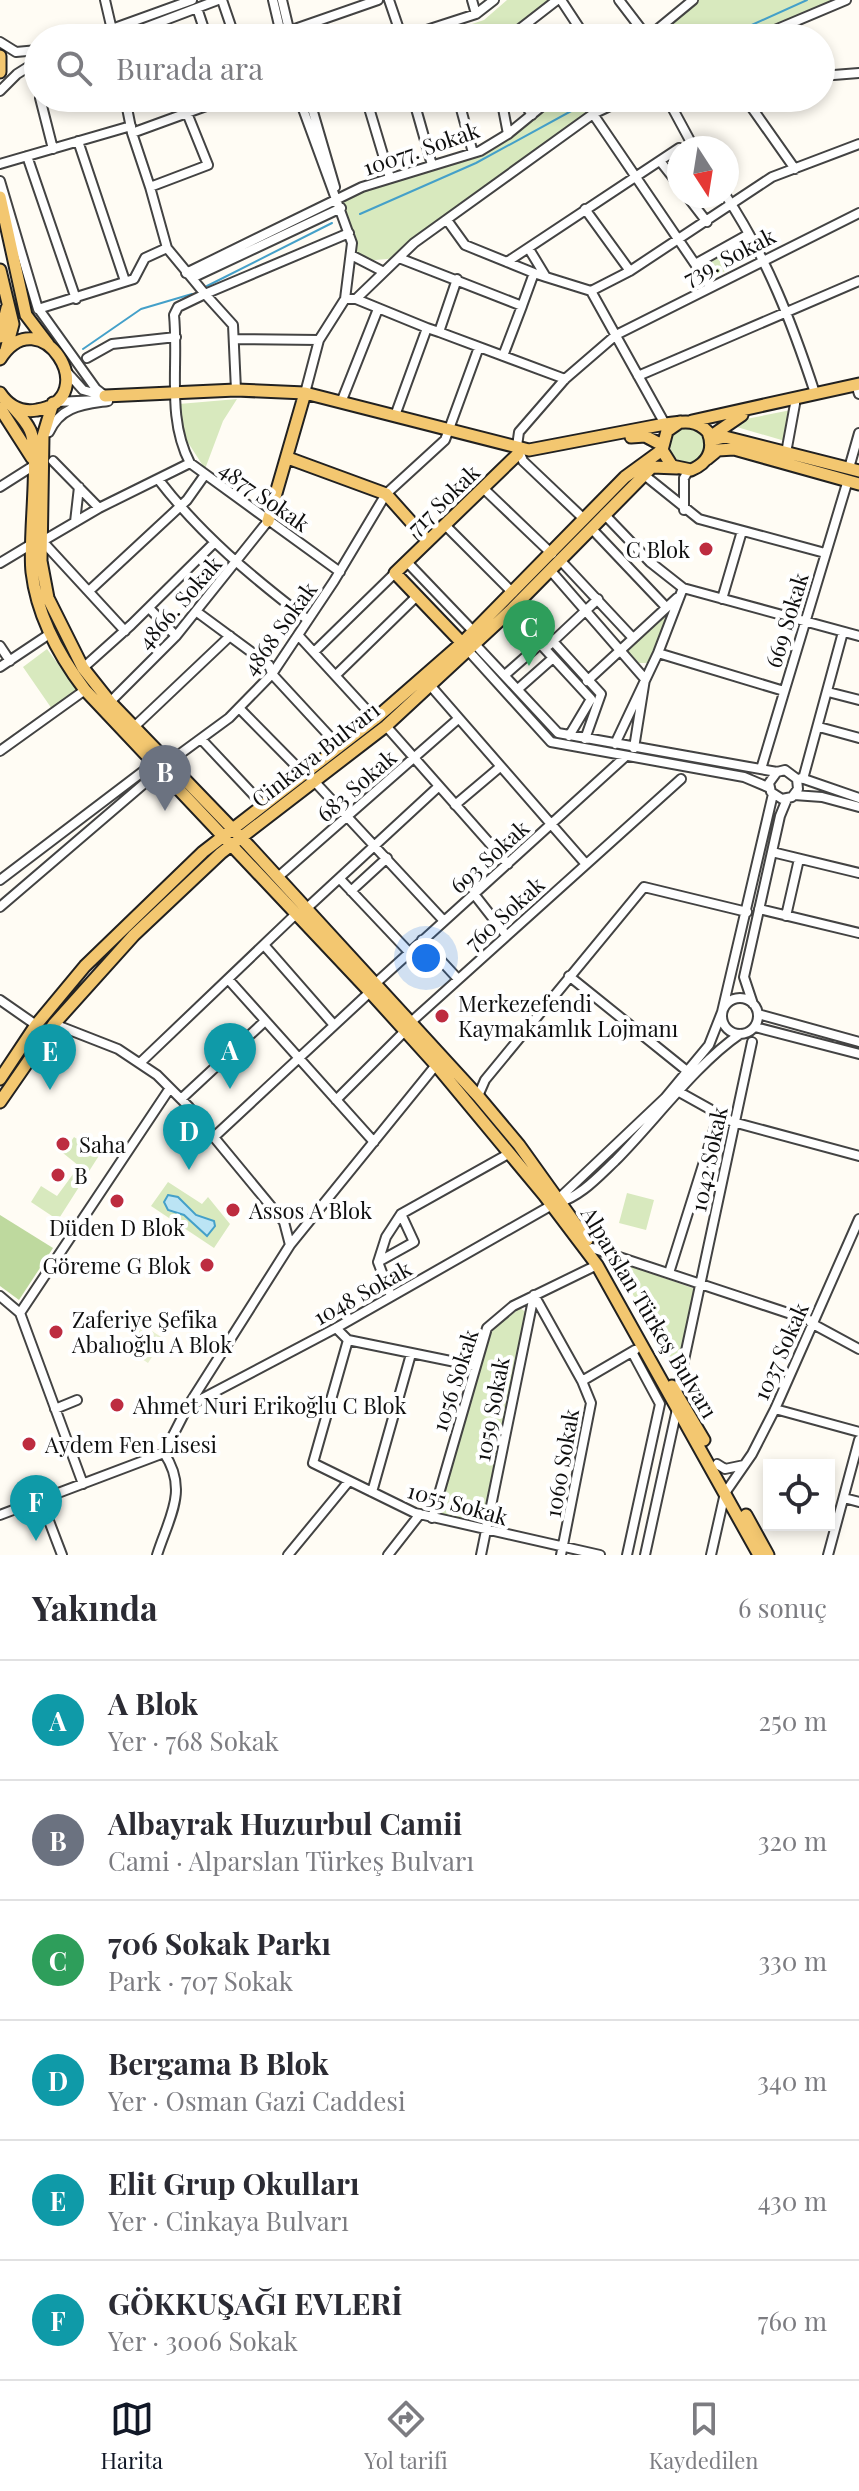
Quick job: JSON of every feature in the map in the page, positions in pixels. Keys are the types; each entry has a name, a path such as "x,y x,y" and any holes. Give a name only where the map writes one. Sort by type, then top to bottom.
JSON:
{"main road":[{"path":"0,55 0,73"},
{"path":"0,197 26,315 57,351 66,371"},
{"path":"1,275 14,329 2,356"},
{"path":"0,337 8,299"},
{"path":"2,356 26,340 49,345"},
{"name":"Alparslan Türkeş Bulvarı","path":"66,371 62,393 54,402 44,427 37,597 68,667 85,690 236,841 408,1026 478,1096 592,1248 717,1464 759,1555"},
{"path":"518,450 542,449 686,422 859,384"},
{"path":"176,397 236,390 342,400 396,413 450,431"},
{"path":"710,438 740,416 859,392"},
{"name":"Alparslan Türkeş Bulvarı","path":"0,393 5,413 31,434 38,543 48,598 83,668 205,817 226,831"},
{"path":"268,521 304,396"},
{"path":"106,398 304,396 518,450 555,453 641,436 662,448 683,469"},
{"path":"5,413 34,411 54,402"},
{"path":"662,448 667,431 686,422 701,425 710,438 707,460"},
{"path":"710,438 725,437 786,453 854,476"},
{"name":"Cinkaya Bulvarı","path":"0,1079 36,1025 85,966 203,852 226,831 429,684 557,557 625,477 662,448"},
{"path":"643,474 656,465 683,469 707,460 718,450 734,449 854,476"},
{"name":"717 Sokak","path":"395,573 518,450"},
{"path":"288,458 386,494 428,541"},
{"name":"Cinkaya Bulvarı","path":"588,523 604,514 643,474"},
{"name":"Cinkaya Bulvarı","path":"0,1102 54,1024 95,974 236,841 314,781 551,571 557,557"},
{"path":"395,573 469,641"},
{"path":"203,852 210,838 205,817"},
{"name":"Alparslan Türkeş Bulvarı","path":"236,841 278,877 302,911"},
{"name":"Alparslan Türkeş Bulvarı","path":"408,1026 436,1065 510,1153 557,1203 597,1265 638,1349 768,1555"}],"street":[{"path":"105,0 111,24"},
{"path":"126,24 175,3 220,0 229,24"},
{"path":"273,0 282,24"},
{"path":"282,0 285,24"},
{"path":"317,24 378,0"},
{"path":"389,0 397,24"},
{"path":"472,0 476,14"},
{"path":"445,24 476,14 494,0"},
{"path":"530,24 559,0 576,24"},
{"path":"665,24 693,0"},
{"path":"789,24 846,0"},
{"path":"624,2 639,24"},
{"path":"149,24 194,4"},
{"path":"194,4 202,24"},
{"path":"0,42 24,54"},
{"path":"0,55 24,57"},
{"path":"0,73 24,63"},
{"path":"0,91 24,69"},
{"path":"835,75 859,73"},
{"path":"44,112 53,149"},
{"path":"128,112 167,248 233,325 236,390"},
{"path":"304,112 349,233 351,255 345,299 319,340 304,396"},
{"path":"313,112 338,200"},
{"path":"370,112 390,178"},
{"path":"417,112 432,165"},
{"path":"462,112 473,153"},
{"path":"504,112 508,134"},
{"name":"10077. Sokak","path":"189,275 338,200 390,178 473,153 508,134 536,112"},
{"path":"356,299 399,258 447,220 597,112"},
{"path":"674,112 686,136"},
{"path":"755,112 795,169"},
{"path":"0,164 187,113 208,165 150,187"},
{"path":"593,114 710,286"},
{"path":"78,141 125,281"},
{"path":"739,201 772,177 859,144"},
{"path":"27,156 76,299"},
{"path":"507,262 667,156"},
{"path":"660,161 667,170"},
{"path":"0,181 15,240 38,309"},
{"path":"696,208 707,222"},
{"path":"591,291 630,271 729,208"},
{"path":"733,208 763,258 788,313 815,393"},
{"path":"585,209 630,271"},
{"name":"739. Sokak","path":"518,450 519,432 565,379 616,335 763,258 859,213"},
{"path":"447,220 465,245 534,273 591,291 665,424"},
{"path":"6,229 15,240"},
{"path":"205,294 349,233"},
{"path":"697,263 749,234"},
{"path":"38,309 134,279 145,258 167,248"},
{"path":"529,249 546,277"},
{"path":"351,255 384,272"},
{"path":"399,258 522,306"},
{"path":"13,261 38,309 96,389 106,398"},
{"path":"503,356 534,273"},
{"path":"439,332 457,279"},
{"path":"638,376 859,281"},
{"name":"4877 Sokak","path":"205,294 178,307 174,315 178,441 190,463 204,476 261,513 340,572"},
{"path":"345,299 356,299 565,379"},
{"path":"342,400 378,309"},
{"path":"396,413 427,328"},
{"path":"87,358 112,344 176,337"},
{"path":"236,339 319,340"},
{"path":"450,431 479,347"},
{"path":"66,371 83,390 106,398"},
{"path":"54,402 106,398"},
{"path":"43,445 55,420 65,411 106,398"},
{"path":"786,453 795,404"},
{"name":"4868 Sokak","path":"0,907 161,765 202,740 272,674 340,572 386,494 450,431"},
{"name":"669 Sokak","path":"761,769 825,553 854,476 859,433"},
{"path":"518,450 665,606"},
{"path":"53,461 99,508"},
{"path":"0,563 99,508 190,463"},
{"path":"0,487 33,464"},
{"path":"683,469 684,510"},
{"path":"643,474 699,519 825,553"},
{"path":"89,591 180,507 204,476"},
{"path":"158,479 180,507 236,564 308,620"},
{"path":"75,522 79,487"},
{"path":"483,488 557,557 632,637"},
{"path":"604,514 650,562 683,588 857,636 859,626"},
{"name":"4866. Sokak","path":"110,702 197,612 268,521"},
{"path":"445,525 602,696 585,739"},
{"path":"722,599 742,531"},
{"path":"38,543 89,591 125,631"},
{"path":"83,668 214,543"},
{"path":"407,562 551,742 744,777 791,797 822,797 859,807"},
{"path":"637,574 650,562"},
{"path":"551,571 645,679 634,748"},
{"path":"314,652 395,573"},
{"path":"615,744 658,653 683,588"},
{"path":"336,675 417,596"},
{"path":"581,687 665,606 678,598"},
{"path":"506,674 553,641 598,599"},
{"path":"514,602 543,647 592,701 569,736"},
{"path":"149,608 176,636"},
{"path":"197,612 269,665 272,674 333,740"},
{"path":"803,779 843,632"},
{"path":"0,667 51,633"},
{"path":"298,635 508,864"},
{"path":"134,727 230,636"},
{"path":"469,641 549,726 569,736 790,772 859,798"},
{"path":"0,646 10,661"},
{"path":"658,653 784,691"},
{"path":"518,689 553,658"},
{"path":"429,684 585,863"},
{"path":"0,751 85,690"},
{"path":"828,692 859,700"},
{"path":"239,708 304,774"},
{"name":"683 Sokak","path":"278,877 458,719"},
{"path":"819,727 859,738"},
{"path":"202,740 264,806"},
{"name":"693 Sokak","path":"214,1137 409,952 626,756"},
{"path":"0,880 161,765"},
{"path":"455,805 500,767"},
{"path":"557,1203 655,1108 709,1045 722,1012 747,912 771,791 770,779 777,772"},
{"path":"755,1027 758,1014 744,977 772,852 798,784 790,772"},
{"name":"760 Sokak","path":"336,1100 458,979 681,779"},
{"path":"314,781 444,921"},
{"path":"141,1062 438,787"},
{"path":"772,852 859,873"},
{"path":"32,855 45,868"},
{"path":"351,891 387,858"},
{"path":"786,916 799,859"},
{"path":"340,879 409,952"},
{"path":"478,1096 485,1080 644,887 747,912"},
{"path":"474,894 506,935"},
{"path":"759,909 859,933"},
{"path":"422,940 458,979"},
{"path":"264,945 334,1025"},
{"path":"569,976 687,1071"},
{"path":"228,979 374,1142"},
{"path":"722,1012 736,998 753,1004"},
{"path":"0,1000 36,1025"},
{"path":"722,1012 724,1025 740,1034"},
{"path":"758,1014 859,1042"},
{"path":"181,1099 265,1021"},
{"path":"54,1024 118,1049 141,1062 170,1088 284,1222 290,1245"},
{"path":"557,1203 581,1193 716,1054 740,1034 755,1027 859,1054"},
{"name":"1042 Sokak","path":"677,1393 752,1042"},
{"path":"0,1515 164,1453 188,1406 290,1245 436,1065"},
{"path":"20,1313 170,1088"},
{"path":"681,1093 733,1122 859,1156"},
{"path":"669,1273 719,1114"},
{"path":"391,1296 378,1262 386,1237 401,1214 510,1153"},
{"name":"1048 Sokak","path":"188,1406 336,1328 557,1203"},
{"path":"378,1262 414,1242 401,1214"},
{"name":"1037 Sokak","path":"711,1555 728,1490 775,1409 859,1219"},
{"path":"592,1248 812,1322 859,1349"},
{"name":"1056 Sokak","path":"432,1518 487,1328 513,1306 597,1265"},
{"name":"1060 Sokak","path":"534,1295 582,1381 591,1413 562,1551"},
{"name":"1059 Sokak","path":"481,1555 534,1295"},
{"path":"0,1296 20,1313 83,1484"},
{"path":"336,1328 348,1340 475,1366"},
{"name":"1055 Sokak","path":"348,1340 313,1463 432,1518 562,1551 600,1555"},
{"path":"582,1381 638,1349 660,1404 627,1555"},
{"path":"372,1492 411,1354"},
{"path":"55,1409 77,1400"},
{"path":"645,1555 677,1409"},
{"path":"775,1409 859,1432"},
{"path":"828,1555 859,1440"},
{"path":"157,1555 178,1486 176,1472 164,1453"},
{"path":"717,1464 731,1469 744,1465"},
{"path":"288,1555 349,1481"},
{"path":"844,1498 859,1502"},
{"path":"41,1500 62,1555"},
{"path":"388,1555 420,1514"}],"green space":[{"path":"507,0 554,0 524,24 472,24 484,20"},
{"path":"694,0 846,0 789,24 664,24"},
{"path":"533,112 597,112 399,258 351,262 352,243 338,199 480,151"},
{"path":"737,243 744,244 749,259 709,279 699,264"},
{"path":"237,399 223,421 205,469 180,430 179,404"},
{"path":"791,410 785,441 730,425 736,421"},
{"path":"688,427 701,432 706,445 701,458 688,463 675,458 670,445 675,432"},
{"path":"668,609 671,612 651,659 648,663 639,663 627,650"},
{"path":"47,649 78,691 52,709 23,667"},
{"path":"74,1137 100,1154 58,1220 31,1202 41,1186 57,1196 79,1166 63,1153"},
{"path":"168,1182 202,1204 208,1197 230,1224 214,1248 151,1206"},
{"path":"627,1193 654,1200 646,1230 619,1223"},
{"path":"0,1215 53,1248 19,1300 0,1286"},
{"path":"628,1265 695,1289 676,1370 620,1272"},
{"path":"520,1308 527,1313 484,1523 443,1516 440,1510 486,1341 492,1330"},
{"path":"143,1325 164,1339 148,1363 127,1349"}],"water":[{"path":"168,1195 178,1197 196,1215 214,1221 215,1226 207,1236 184,1215 168,1210 164,1202"}],"waterway":[{"path":"754,24 807,0"},
{"path":"360,214 476,163 569,112"},
{"path":"207,286 332,223"},
{"path":"83,349 141,309 192,294"}],"place":[{"name":"C Blok","path":"706,549"},
{"name":"706 Sokak Parkı","path":"529,666"},
{"name":"Albayrak Huzurbul Camii","path":"165,811"},
{"name":"Merkezefendi Kaymakamlık Lojmanı","path":"442,1016"},
{"name":"A Blok","path":"230,1089"},
{"name":"Elit Grup Okulları","path":"50,1090"},
{"name":"Saha","path":"63,1144"},
{"name":"Bergama B Blok","path":"189,1170"},
{"name":"B","path":"58,1175"},
{"name":"Düden D Blok","path":"117,1201"},
{"name":"Assos A Blok","path":"233,1210"},
{"name":"Göreme G Blok","path":"207,1265"},
{"name":"Zaferiye Şefika Abalıoğlu A Blok","path":"56,1332"},
{"name":"Ahmet Nuri Erikoğlu C Blok","path":"117,1405"},
{"name":"Aydem Fen Lisesi","path":"29,1444"},
{"name":"GÖKKUŞAĞI EVLERİ","path":"36,1541"}]}
